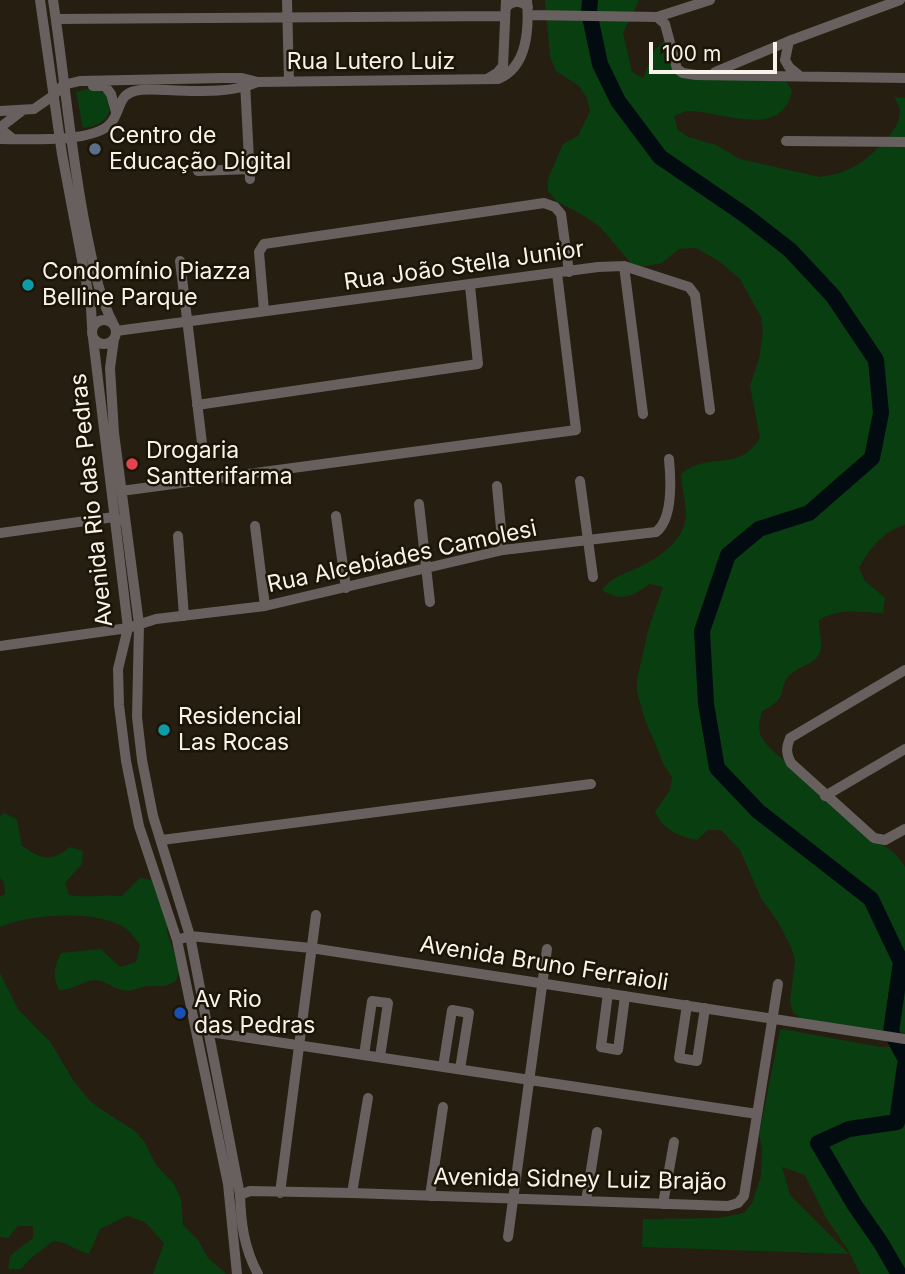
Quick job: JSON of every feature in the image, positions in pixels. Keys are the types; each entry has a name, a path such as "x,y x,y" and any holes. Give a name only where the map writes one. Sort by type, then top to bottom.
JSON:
{"street":[{"name":"Avenida Rio das Pedras","path":"40,0 60,138 91,309 128,628 118,669 119,705 126,761 139,826 177,940 228,1184 237,1274"},
{"name":"Avenida Rio das Pedras","path":"53,0 77,185 91,255 114,331 110,368 121,491 139,624 137,717 142,760 153,816 190,936 240,1195 243,1237 249,1258 258,1274"},
{"path":"287,0 289,81"},
{"path":"668,13 671,0"},
{"path":"527,12 559,16 657,17 710,0"},
{"path":"711,74 789,41 900,0"},
{"path":"511,2 524,2 527,12 525,42 515,67 508,75 483,80 497,73 503,66 506,11 511,2"},
{"path":"56,19 287,17 506,11"},
{"path":"506,11 516,29 527,12"},
{"path":"657,17 665,24 677,69 683,73 905,78"},
{"path":"789,41 785,60 789,67 801,76"},
{"path":"887,79 905,72"},
{"name":"Rua Lutero Luiz","path":"64,85 80,81 245,83 483,80"},
{"path":"80,81 89,85 105,86 111,94 116,113"},
{"path":"198,171 249,174 245,83"},
{"name":"Rua Lutero Luiz","path":"0,139 71,138 103,129 111,123 120,102 135,91 207,91 245,83"},
{"path":"0,111 39,107 64,85"},
{"path":"13,139 3,131 2,125 23,110"},
{"path":"786,141 905,142"},
{"path":"264,311 259,252 264,244 544,203 555,207 561,214 569,272"},
{"path":"180,261 202,443"},
{"path":"624,266 643,414"},
{"name":"Rua João Stella Junior","path":"114,331 470,286 557,272 624,266 689,287 695,295 710,410"},
{"path":"121,491 576,430 557,272"},
{"path":"197,405 478,364 470,286"},
{"path":"101,320 114,331 103,344 93,333 101,320"},
{"name":"Rua Alcebíades Camolesi","path":"0,646 128,628 156,619 265,606 503,550 647,535 664,526 668,516 670,462"},
{"path":"580,481 593,577"},
{"path":"497,486 503,550"},
{"path":"419,504 430,602"},
{"path":"336,516 346,588"},
{"path":"0,533 114,517 119,520 121,533 127,538"},
{"path":"255,526 265,606"},
{"path":"178,536 184,616"},
{"path":"905,670 790,738 786,747 791,763 874,838 885,841 905,829"},
{"path":"825,796 905,749"},
{"path":"162,841 591,784"},
{"path":"280,1193 316,915"},
{"name":"Avenida Bruno Ferraioli","path":"177,940 190,936 311,947 905,1039"},
{"path":"508,1237 547,949"},
{"name":"Avenida Sidney Luiz Brajão","path":"240,1195 250,1191 352,1192 513,1200 728,1206 738,1203 744,1196 778,984"},
{"path":"608,993 600,1047 618,1050 625,996"},
{"path":"363,1055 372,1000 388,1003 380,1057"},
{"path":"687,1005 679,1058 697,1060 705,1008"},
{"path":"443,1067 452,1010 469,1013 460,1069"},
{"path":"210,1032 757,1114"},
{"path":"352,1192 368,1098"},
{"path":"430,1196 443,1107"},
{"path":"586,1201 597,1132"},
{"path":"663,1204 674,1142"}],"green space":[{"path":"545,0 639,0 623,33 632,72 643,78 655,49 665,40 688,73 785,80 792,90 787,105 777,115 765,119 750,120 690,111 674,116 678,130 688,137 716,145 740,159 820,177 842,172 863,161 894,130 900,114 894,97 905,98 905,525 890,531 878,541 859,568 865,581 885,598 883,613 843,612 819,620 819,654 787,678 777,701 762,711 759,728 764,741 773,751 876,841 893,852 905,867 905,1033 883,1033 804,1020 793,1013 790,1000 795,960 791,947 762,900 740,850 721,830 708,830 697,840 677,834 662,823 655,812 670,790 672,777 664,765 644,717 637,692 637,679 649,627 663,587 649,584 632,595 621,597 602,590 616,578 660,555 676,540 685,522 686,512 681,474 703,463 733,459 742,455 760,438 750,386 759,359 763,332 761,317 740,279 719,261 696,248 679,249 662,263 635,268 600,227 556,201 548,191 548,179 563,144 578,136 590,111 587,98 579,86 556,71 550,57"},
{"path":"93,87 106,94 110,111 100,123 83,128 76,92"},
{"path":"4,813 17,819 22,846 35,854 51,857 70,847 83,851 82,864 65,883 69,895 122,896 140,878 153,880 167,918 167,932 180,969 176,981 164,986 146,986 126,991 96,980 59,990 55,971 61,953 101,949 120,967 136,962 140,945 123,927 93,917 43,917 0,927 0,897 5,894 4,882 0,878 0,816"},
{"path":"0,973 18,1009 51,1043 73,1080 89,1100 135,1131 144,1141 156,1165 174,1184 181,1199 183,1225 198,1240 208,1258 226,1274 153,1274 164,1243 145,1222 127,1216 100,1229 89,1254 53,1241 21,1269 8,1269 10,1256 33,1238 33,1226 18,1226 8,1238 0,1237"},
{"path":"780,1030 880,1047 905,1047 905,1274 860,1274 848,1250 826,1218 805,1175 782,1167 790,1195 849,1254 642,1247 643,1219 719,1218 744,1213 752,1203 761,1176 762,1148 759,1135"}],"waterway":[{"path":"590,0 589,12 600,64 618,101 660,157 745,215 790,250 833,296 876,360 881,413 872,458 809,513 759,529 728,555 702,631 706,704 717,768 758,811 871,899 901,962 891,1032 905,1058"},
{"path":"899,1274 818,1143 849,1129 897,1122 905,1065"}],"place":[{"name":"Centro de Educação Digital","path":"95,149"},
{"name":"Condomínio Piazza Belline Parque","path":"28,285"},
{"name":"Drogaria Santterifarma","path":"132,464"},
{"name":"Residencial Las Rocas","path":"164,730"},
{"name":"Av Rio das Pedras","path":"180,1013"}]}
